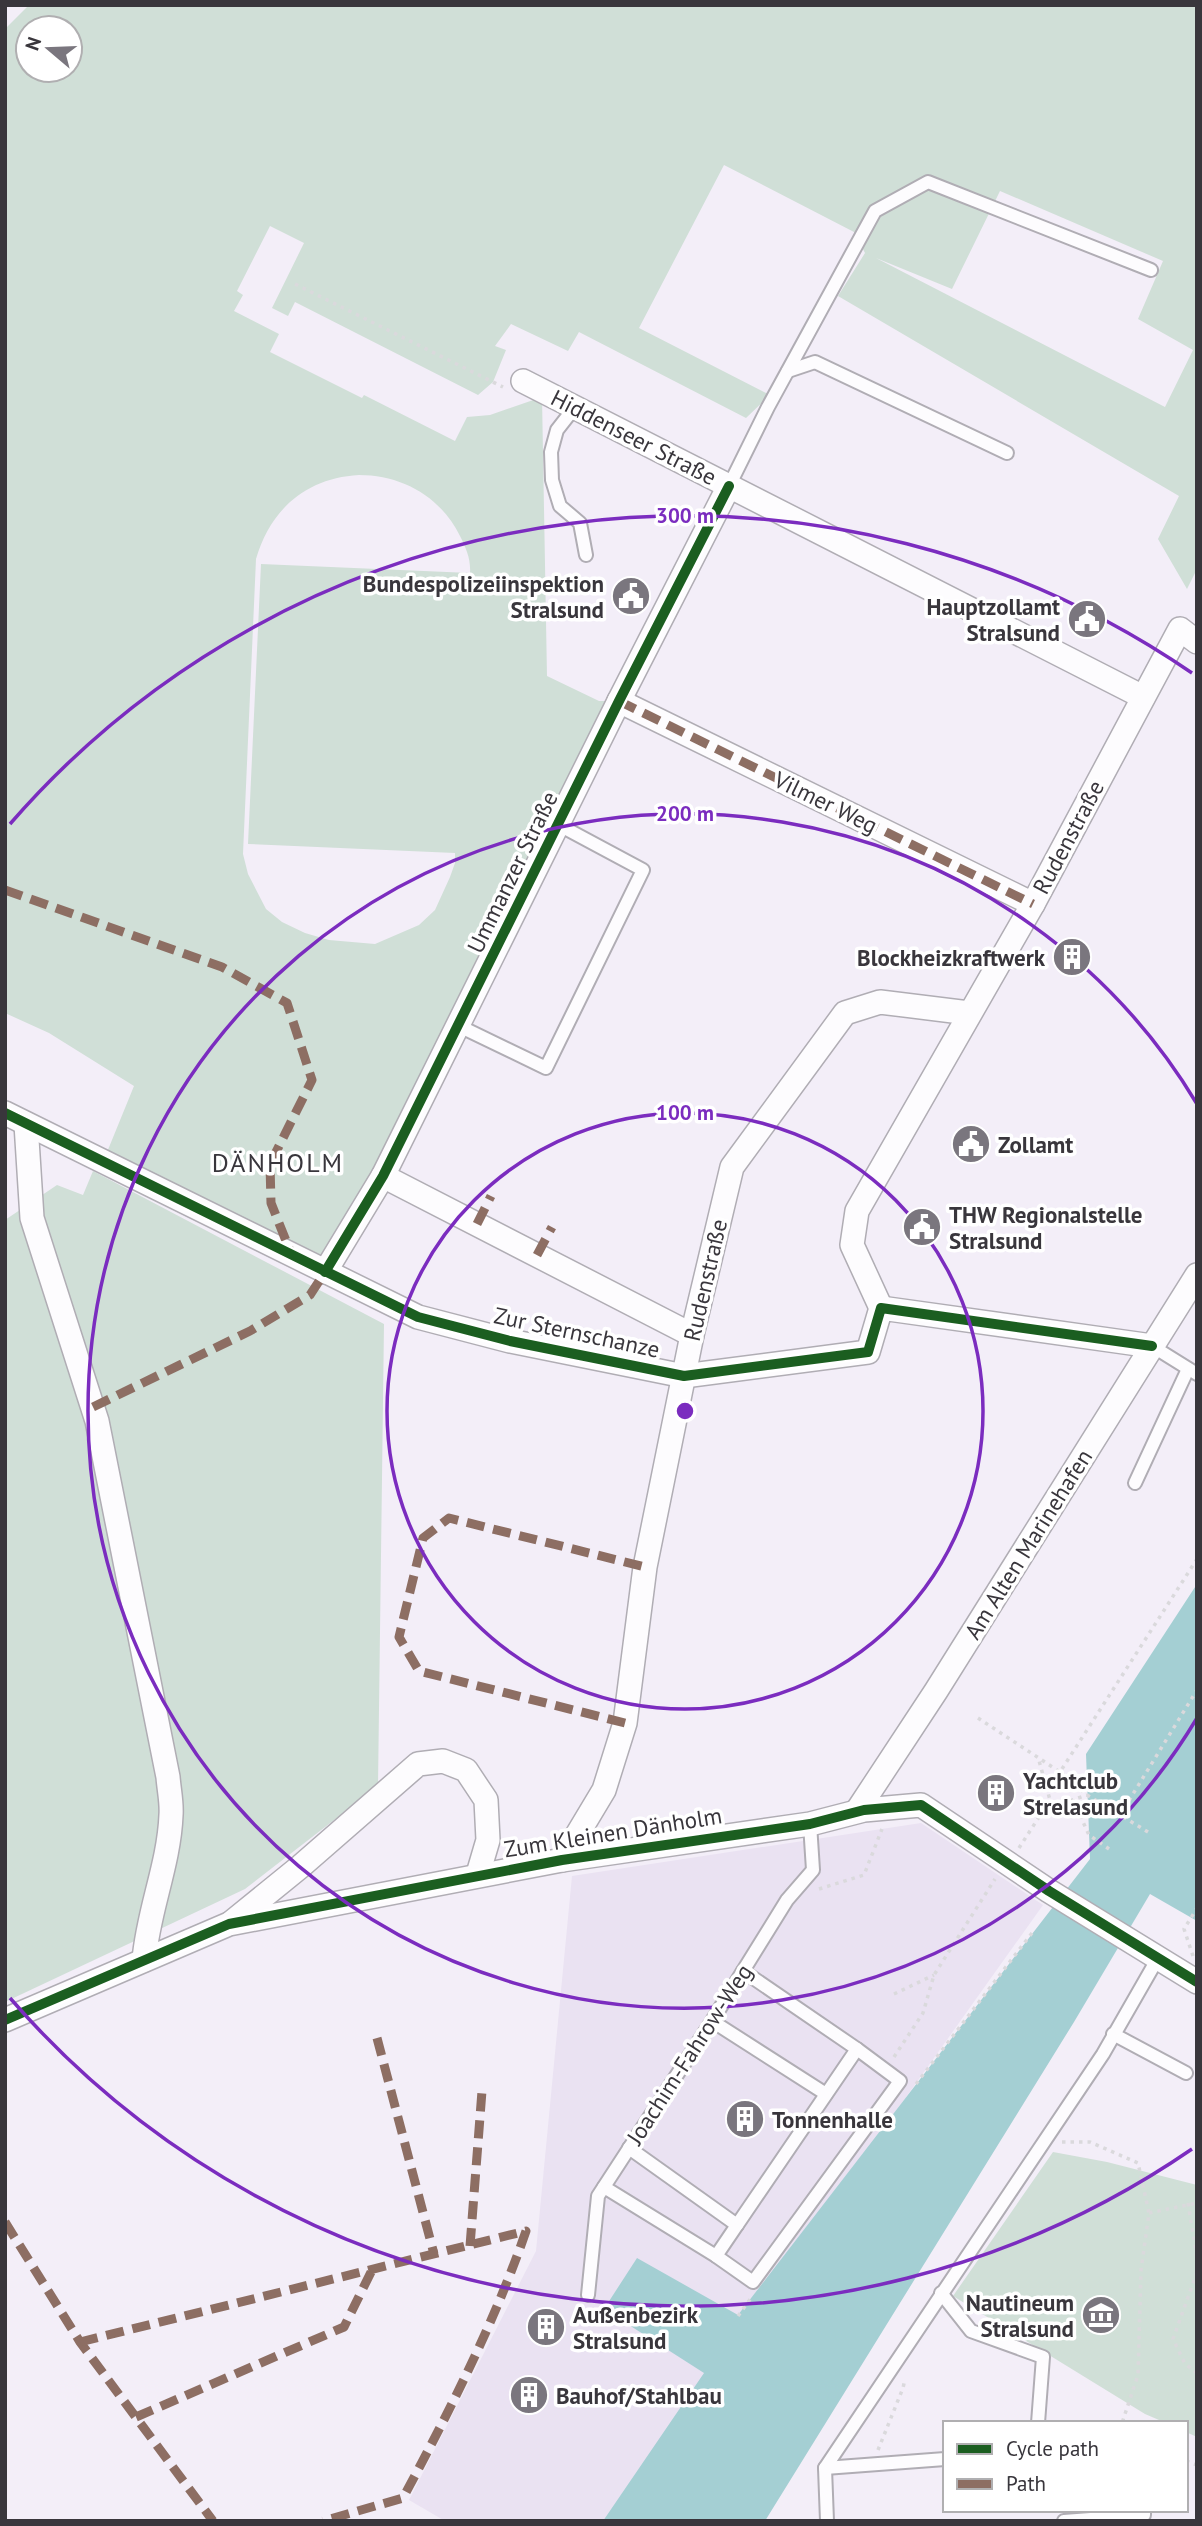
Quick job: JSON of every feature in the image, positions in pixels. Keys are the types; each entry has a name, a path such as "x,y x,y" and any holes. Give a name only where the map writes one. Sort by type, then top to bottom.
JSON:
{"street":[{"name":"Hiddenseer Straße","path":"523,381 1143,696"},
{"name":"Ummanzer Straße","path":"325,1272 383,1176 729,486"},
{"path":"1143,696 1180,629 1197,642"},
{"name":"Rudenstraße","path":"881,1308 852,1245 857,1211 1033,904 1143,696"},
{"name":"Vilmer Weg","path":"619,701 1033,904"},
{"name":"Rudenstraße","path":"562,1860 604,1790 625,1723 645,1567 692,1335 732,1167 845,1013 880,1002 969,1013"},
{"name":"Zur Sternschanze","path":"5,1114 418,1317 510,1341 684,1376 868,1352 881,1308"},
{"path":"26,1124 32,1218 97,1421 168,1777 172,1814 165,1861 146,1936 144,1960"},
{"name":"Zur Sternschanze","path":"383,1176 692,1335"},
{"name":"Am Alten Marinehafen","path":"857,1811 1197,1275"},
{"path":"881,1308 1152,1346"},
{"name":"Zum Kleinen Dänholm","path":"229,1924 301,1866 418,1764 443,1761 466,1770 486,1800 488,1840 478,1874"},
{"name":"Zum Kleinen Dänholm","path":"5,2020 229,1924 478,1874 810,1824 857,1811 921,1805 1049,1891 1197,1982"}],"lane":[{"path":"729,486 875,211 928,182 1151,270"},
{"path":"788,371 815,362 1007,453"},
{"path":"575,407 557,430 551,452 552,480 560,506 580,523 586,555"},
{"path":"459,1026 546,1068 643,870 559,825"},
{"path":"1135,1483 1192,1372 1152,1346"},
{"name":"Joachim-Fahrow-Weg","path":"588,2295 598,2196 712,2021 786,1899 813,1870 810,1824"},
{"path":"827,2521 825,2468 1102,2054 1158,1958"},
{"path":"604,2187 753,2282 900,2081 743,1971"},
{"path":"712,2021 826,2094"},
{"path":"1113,2034 1186,2073"},
{"path":"716,2256 857,2049"},
{"path":"629,2148 737,2225"},
{"path":"941,2293 971,2331 1042,2357 1038,2421"},
{"path":"825,2468 943,2459"},
{"path":"1064,2521 1144,2515 1144,2512"}],"path":[{"path":"295,284 509,389 523,381"},
{"path":"1060,1772 1197,1559"},
{"path":"1120,1815 1197,1690"},
{"path":"978,1718 1060,1772 1087,1795 1148,1832"},
{"path":"884,2070 923,2013 934,1975 998,1873 1008,1864 1050,1800 1038,1758"},
{"path":"1045,1810 1087,1795"},
{"path":"1073,1800 1089,1835 1109,1849"},
{"path":"786,1899 864,1875 890,1807"},
{"path":"1192,1948 1184,1929 1197,1908"},
{"path":"894,1994 934,1975"},
{"path":"1042,2143 1090,2142 1138,2163 1149,2213 1141,2270 1138,2375 1123,2421"},
{"path":"1188,2203 1197,2258"},
{"path":"1149,2213 1197,2203"},
{"path":"1197,2272 1172,2339 1185,2364 1197,2373"},
{"path":"872,2464 904,2388 908,2361 903,2350"}],"shaded area":[{"path":"29,5 1197,5 1197,569 1187,589 1158,539 1179,496 838,296 865,253 854,232 724,165 639,328 770,395 746,418 579,332 568,351 511,324 495,346 506,350 493,382 478,395 295,302 288,316 272,308 304,243 270,226 237,291 243,295 234,311 279,334 270,352 455,441 467,417 490,415 542,397 547,676 599,701 619,701 325,1272 103,1162 134,1086 49,1033 5,1013 5,29 14,20 14,84 84,84 84,14 20,14","holes":["1000,191 1163,261 1138,319 1193,350 1165,407 876,258 952,289","359,475 405,484 431,500 452,522 460,536 468,554 470,573 261,564 248,844 455,853 455,863 435,910 419,925 375,944 329,940 282,922 266,909 248,874 243,854 256,559 271,525 294,499 323,482"]},
{"path":"93,1171 384,1324 378,1786 245,1889 5,2002 5,1220 57,1185 83,1195"},
{"path":"921,1823 1043,1905 604,2521 445,2521 409,2500 536,2251 572,1876"},
{"path":"1053,2152 1107,2162 1197,2185 1197,2437 1188,2433 1188,2421 1161,2421 1145,2414 953,2296"}],"water":[{"path":"1197,1584 1197,1921 1150,1894 1074,2022 765,2521 603,2521 704,2373 604,2309 637,2258 738,2315 1090,1859 1086,1754"}],"marked path":[{"path":"619,701 1033,904"},
{"path":"5,890 222,967 287,1003 312,1080 270,1164 271,1203 292,1256"},
{"path":"477,1224 491,1196"},
{"path":"537,1255 552,1227"},
{"path":"93,1407 250,1331 310,1295 325,1272"},
{"path":"625,1723 419,1671 399,1637 423,1538 449,1518 645,1567"},
{"path":"377,2038 434,2254"},
{"path":"470,2246 482,2091"},
{"path":"5,2222 80,2342 213,2521"},
{"path":"80,2342 526,2231 500,2300 470,2367 403,2498 323,2521"},
{"path":"136,2417 344,2327 372,2270"}],"cycle path":[{"path":"325,1272 383,1176 729,486"},
{"path":"5,1113 418,1317 510,1341 684,1376 868,1352 881,1308 1152,1346"},
{"path":"5,2020 229,1924 562,1860 810,1824 864,1810 921,1805 1049,1891 1197,1982"}],"place":[{"name":"Bundespolizeiinspektion Stralsund","path":"631,596"},
{"name":"Hauptzollamt Stralsund","path":"1087,619"},
{"name":"Blockheizkraftwerk","path":"1072,957"},
{"name":"Zollamt","path":"971,1144"},
{"name":"THW Regionalstelle Stralsund","path":"922,1227"},
{"name":"Yachtclub Strelasund","path":"996,1793"},
{"name":"Tonnenhalle","path":"745,2119"},
{"name":"Nautineum Stralsund","path":"1101,2315"},
{"name":"Außenbezirk Stralsund","path":"546,2327"},
{"name":"Bauhof/Stahlbau","path":"529,2395"}],"district":[{"name":"DÄNHOLM","path":"278,1162"}]}
